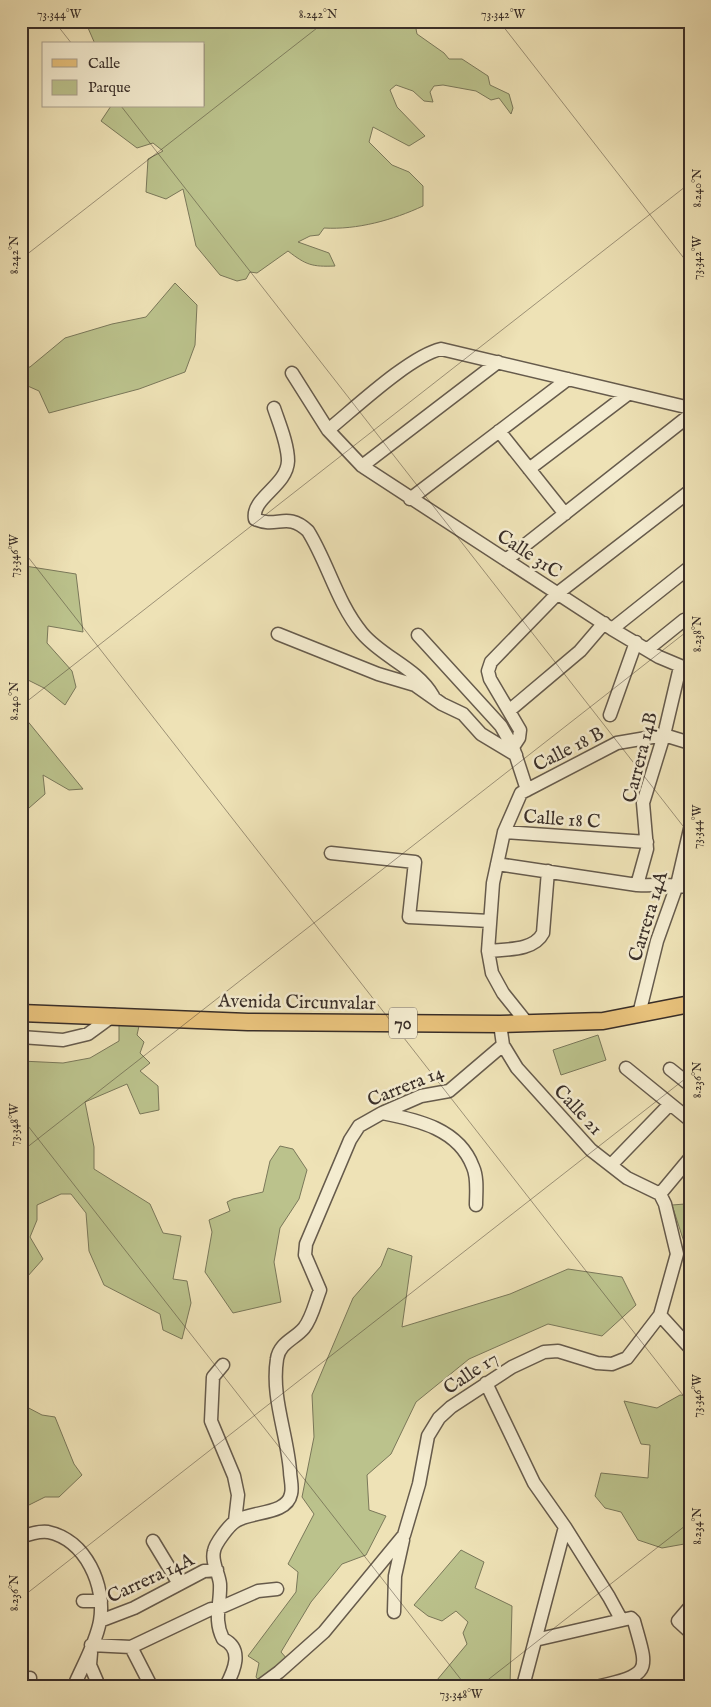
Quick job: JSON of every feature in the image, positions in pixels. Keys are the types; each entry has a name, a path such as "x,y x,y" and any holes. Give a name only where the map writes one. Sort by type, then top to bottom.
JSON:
{"main road":[{"name":"Avenida Circunvalar","path":"21,1013 248,1022 500,1024 603,1021 690,1004"}],"street":[{"path":"328,430 414,361 432,351 441,349 690,408"},
{"path":"362,466 498,362"},
{"name":"Calle 31C","path":"292,373 328,430 362,466 608,626 685,668"},
{"path":"410,499 568,379"},
{"path":"529,469 628,394"},
{"path":"274,408 288,460 284,476 259,503 254,512 255,519 260,521 291,520 299,522 308,530 342,601 362,633 388,658 418,675 433,696 442,704 463,714 481,734 515,751"},
{"path":"506,560 690,415"},
{"path":"500,431 564,514"},
{"path":"515,751 520,730 510,710 490,679 488,671 491,662 558,593 690,491"},
{"path":"510,710 608,626 690,567"},
{"path":"648,649 684,620 690,618"},
{"path":"278,634 378,674 407,682 433,696"},
{"path":"418,635 490,713 515,751 524,792 504,832 493,883 488,951 492,973 503,993 527,1023"},
{"path":"610,715 636,642"},
{"name":"Carrera 14B","path":"637,885 647,842 644,803 685,668"},
{"path":"664,735 690,743"},
{"name":"Calle 18 B","path":"524,792 617,743 664,735"},
{"name":"Carrera 14A","path":"640,1014 657,941 677,884 690,829"},
{"name":"Calle 18 C","path":"504,832 647,842"},
{"path":"331,853 415,862 409,917 490,921"},
{"path":"498,864 637,885 656,887 677,884 690,888"},
{"path":"488,951 530,946 539,941 543,933 548,871"},
{"path":"21,1036 63,1040 88,1034 114,1016"},
{"name":"Calle 21","path":"500,1024 503,1045 517,1068 591,1150 627,1178 660,1194"},
{"name":"Carrera 14","path":"235,1521 271,1510 287,1502 291,1493 286,1434 276,1398 277,1356 282,1348 303,1330 309,1320 320,1290 305,1255 306,1244 353,1132 368,1120 382,1113 421,1096 449,1090 503,1045"},
{"path":"626,1068 669,1105 690,1120"},
{"path":"670,1070 690,1085"},
{"path":"611,1165 669,1105"},
{"path":"382,1113 418,1120 446,1134 462,1148 475,1173 476,1206"},
{"path":"660,1194 690,1158"},
{"name":"Calle 17","path":"260,1686 279,1672 324,1632 404,1535 419,1484 428,1436 439,1418 512,1366 544,1352 558,1351 597,1363 612,1364 627,1358 660,1315 677,1254 665,1204 660,1194"},
{"path":"660,1315 690,1348"},
{"path":"223,1365 213,1377 211,1421 234,1476 238,1495 235,1521 220,1538 214,1550 213,1559 220,1584 216,1619 223,1639 229,1642 236,1652 236,1665 226,1686"},
{"path":"486,1383 534,1483 565,1527 621,1619"},
{"path":"523,1686 565,1527"},
{"path":"21,1536 47,1532 63,1538 82,1555 97,1578 101,1601 100,1621 74,1686"},
{"path":"394,1612 395,1576 404,1535"},
{"path":"154,1542 179,1584"},
{"name":"Carrera 14A","path":"100,1621 134,1608 204,1571 217,1570"},
{"path":"92,1645 131,1647 210,1609 217,1609 258,1591 277,1589"},
{"path":"83,1601 101,1601"},
{"path":"690,1607 678,1621 690,1632"},
{"path":"535,1640 631,1618 634,1621 645,1660 637,1675 626,1680 600,1686"},
{"path":"92,1645 90,1665 99,1686"},
{"path":"131,1647 151,1686"}],"green space":[{"path":"85,21 424,21 426,24 416,29 417,34 444,53 449,59 462,59 488,76 490,85 509,94 513,108 511,114 499,98 491,100 476,91 443,85 434,86 430,92 433,102 424,101 413,91 396,85 390,90 397,107 425,136 409,146 373,127 369,142 392,165 409,172 423,186 423,206 400,216 362,226 324,228 319,235 310,236 298,242 329,253 335,266 310,264 288,251 257,273 250,272 246,279 237,281 220,275 196,246 183,189 166,199 146,192 148,159 163,151 153,143 137,148 101,121 110,108 205,108 205,42 94,42"},
{"path":"175,283 197,305 195,345 185,372 139,389 49,413 39,391 21,383 21,368 30,367 65,338 112,324 146,317"},
{"path":"21,564 76,574 83,632 48,626 47,643 72,671 76,687 65,705 44,688 28,680 21,672"},
{"path":"21,713 83,789 69,790 43,775 45,794 21,815"},
{"path":"119,1025 139,1026 137,1035 144,1042 140,1053 150,1063 140,1071 158,1086 159,1110 140,1114 127,1084 85,1102 94,1147 94,1169 150,1204 163,1233 181,1236 173,1279 187,1281 191,1303 182,1339 163,1330 160,1314 104,1285 89,1251 86,1213 71,1194 61,1194 37,1205 37,1220 30,1237 43,1259 27,1277 21,1270 21,1061 63,1063 90,1058 119,1041"},
{"path":"598,1035 606,1060 561,1075 553,1050"},
{"path":"280,1146 293,1149 307,1170 299,1199 280,1228 274,1262 281,1302 233,1313 205,1272 212,1232 209,1220 230,1211 227,1202 263,1192 270,1161"},
{"path":"690,1200 690,1246 685,1245 672,1205 685,1204"},
{"path":"388,1248 412,1256 402,1327 510,1294 568,1269 622,1277 636,1305 602,1336 548,1324 469,1359 416,1402 391,1454 367,1475 369,1510 386,1516 366,1555 342,1564 311,1602 281,1652 288,1660 259,1681 256,1677 259,1663 248,1656 296,1592 298,1572 288,1564 314,1514 302,1497 314,1437 312,1395 353,1298 381,1266"},
{"path":"680,1395 690,1396 690,1543 662,1548 638,1540 621,1512 605,1508 595,1496 601,1473 648,1478 650,1445 641,1444 624,1401 657,1408"},
{"path":"23,1405 42,1415 55,1417 74,1464 82,1475 59,1497 45,1497 21,1509 21,1407"},
{"path":"461,1550 484,1562 475,1588 512,1606 510,1686 432,1686 467,1644 463,1633 468,1622 456,1611 442,1621 428,1616 414,1605"}]}
